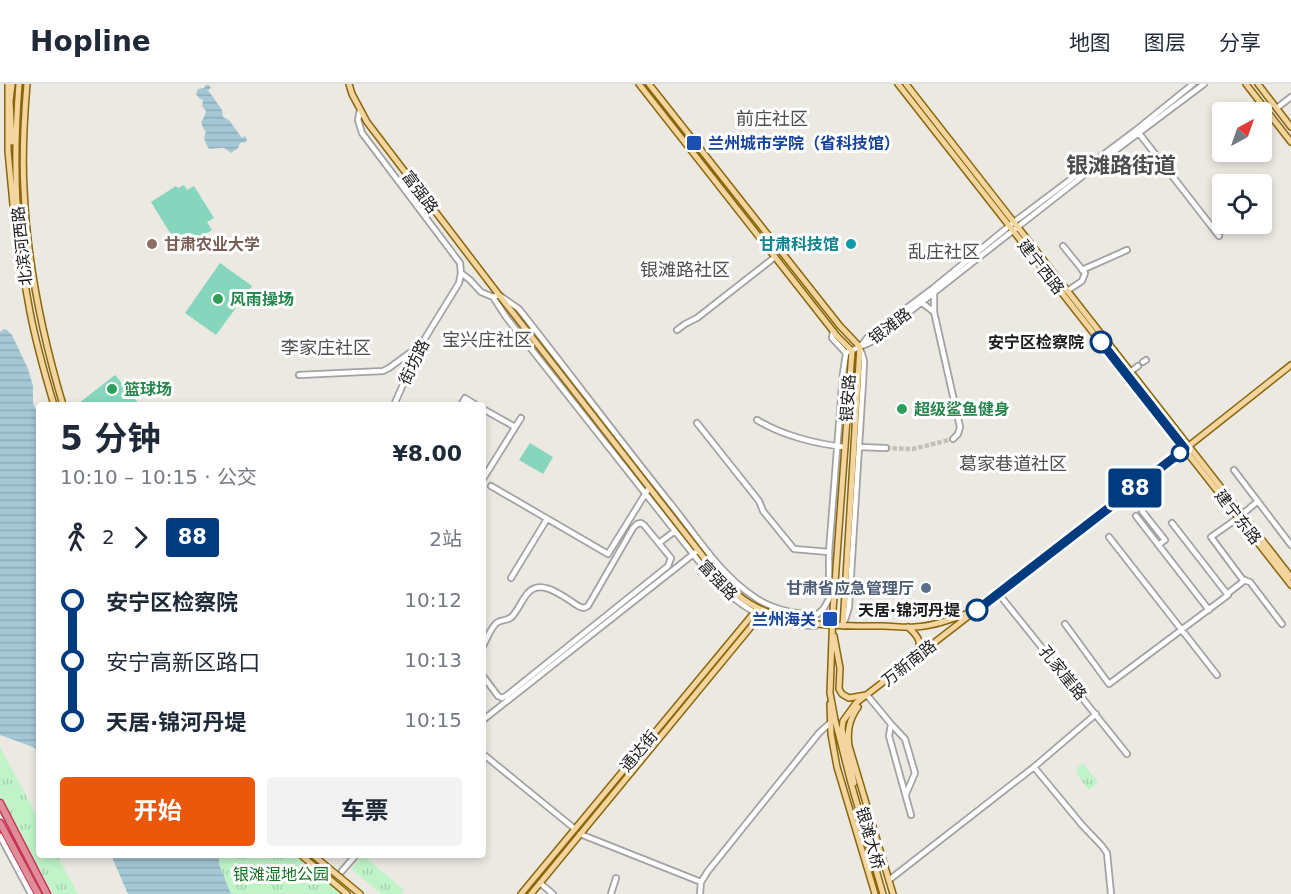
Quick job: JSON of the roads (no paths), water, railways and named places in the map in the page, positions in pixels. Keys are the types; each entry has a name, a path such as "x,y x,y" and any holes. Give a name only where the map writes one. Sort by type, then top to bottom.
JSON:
{"highway":[{"path":"0,803 47,894"},
{"path":"0,823 38,894"}],"main road":[{"path":"10,84 12,152 16,182 24,185"},
{"path":"10,84 8,151 11,188 19,267 30,313"},
{"name":"北滨河西路","path":"19,84 15,132 21,254 30,313 53,402"},
{"name":"北滨河西路","path":"29,84 24,118 24,185 30,252 44,332 62,402"},
{"name":"富强路","path":"349,84 367,122 496,296 677,529 719,578 759,612 796,621 832,625 908,627"},
{"name":"银安路","path":"639,84 849,352 830,693 852,783"},
{"path":"649,84 834,318 860,347"},
{"name":"建宁西路","path":"898,84 1067,291 1186,448"},
{"name":"建宁西路","path":"906,84 1186,448"},
{"path":"1246,84 1291,142"},
{"path":"1258,84 1291,126"},
{"name":"银安路","path":"843,626 860,347"},
{"name":"万新南路","path":"852,783 842,729 843,721 856,703 1291,365"},
{"name":"建宁东路","path":"1186,448 1291,585"},
{"name":"建宁东路","path":"1240,517 1291,577"},
{"path":"908,627 935,623 977,610"},
{"name":"通达街","path":"521,894 759,612"},
{"name":"通达街","path":"531,894 759,612"},
{"path":"832,625 840,668 839,689 849,698 867,695"},
{"path":"908,627 920,641 915,658"},
{"path":"830,693 832,747 874,894"},
{"path":"867,695 853,715 848,726 847,737 893,894"},
{"name":"银滩大桥","path":"852,783 885,894"},
{"path":"305,858 347,894"},
{"path":"317,858 360,894"}],"street":[{"path":"1138,131 1193,84"},
{"path":"1013,226 1204,84"},
{"path":"1277,108 1291,97"},
{"path":"360,110 358,120 362,133 460,263 461,273 481,292 496,296"},
{"path":"1138,131 1219,236"},
{"name":"银滩路","path":"860,347 868,337 1013,226"},
{"name":"银滩路","path":"860,347 871,342 934,293 1013,226"},
{"path":"1063,246 1084,273 1082,281 1067,291"},
{"path":"1082,270 1127,249"},
{"path":"677,330 697,318 775,256"},
{"name":"街坊路","path":"395,402 422,344 459,283 461,273"},
{"path":"934,293 934,312 960,427 953,439"},
{"name":"富强路","path":"496,296 519,309 734,582 765,603 810,614 818,614 829,599"},
{"path":"921,302 934,312"},
{"path":"299,375 383,371 422,344"},
{"path":"832,625 829,599 829,552 843,373 849,352 860,347 864,371 849,607 843,626"},
{"path":"1130,372 1138,366"},
{"path":"486,411 515,427"},
{"path":"486,473 521,418"},
{"path":"757,420 771,429 788,435 845,447"},
{"path":"697,423 794,549 829,552"},
{"path":"859,447 886,448"},
{"path":"1234,470 1291,545"},
{"path":"491,486 608,554 647,491"},
{"path":"1258,501 1211,537 1282,624"},
{"path":"1142,511 1165,540 1158,545"},
{"path":"1136,516 1209,610"},
{"path":"511,578 547,519"},
{"path":"1172,523 1227,594"},
{"path":"486,641 495,625 514,616 526,595 535,588 550,589 580,607 588,606 637,524 644,525 670,558 668,566 506,696 502,698 498,696 486,680"},
{"path":"659,543 677,529"},
{"path":"1108,537 1216,675"},
{"path":"486,718 696,552"},
{"path":"1065,624 1109,684 1209,610 1245,580"},
{"name":"孔家崖路","path":"998,593 1127,754"},
{"path":"759,612 765,603"},
{"path":"867,695 905,739 915,773 906,794"},
{"path":"889,880 1034,767 1096,714"},
{"path":"700,894 701,882 708,871 804,751 830,723"},
{"path":"891,724 889,736 911,815"},
{"path":"486,756 575,829"},
{"path":"1034,767 1107,853 1111,894"},
{"path":"580,834 701,882"},
{"path":"0,836 31,894"},
{"path":"342,871 353,858"},
{"path":"611,894 616,878"},
{"path":"540,883 553,894"}],"water":[{"path":"206,85 211,88 208,90 222,110 223,117 229,120 242,138 245,136 247,139 231,153 224,148 209,149 205,141 206,132 202,123 206,111 202,106 203,100 196,94 198,89"},
{"path":"4,329 12,335 28,369 36,411 36,749 0,735 0,332"},
{"path":"112,858 219,858 219,864 231,894 128,894"}],"tunnel":[{"path":"886,448 913,449 953,439"}],"place":[{"name":"兰州城市学院（省科技馆）","path":"694,143"},
{"name":"甘肃农业大学","path":"152,244"},
{"name":"甘肃科技馆","path":"851,244"},
{"name":"风雨操场","path":"218,299"},
{"name":"安宁区检察院","path":"1101,342"},
{"name":"篮球场","path":"112,389"},
{"name":"超级鲨鱼健身","path":"902,409"},
{"name":"甘肃省应急管理厅","path":"926,588"},
{"name":"天居·锦河丹堤","path":"977,610"},
{"name":"兰州海关","path":"830,619"}],"district":[{"name":"前庄社区","path":"772,118"},
{"name":"银滩路街道","path":"1121,165"},
{"name":"乱庄社区","path":"944,251"},
{"name":"银滩路社区","path":"685,269"},
{"name":"宝兴庄社区","path":"487,339"},
{"name":"李家庄社区","path":"326,347"},
{"name":"葛家巷道社区","path":"1013,463"}],"park label":[{"name":"银滩湿地公园","path":"281,874"}]}
